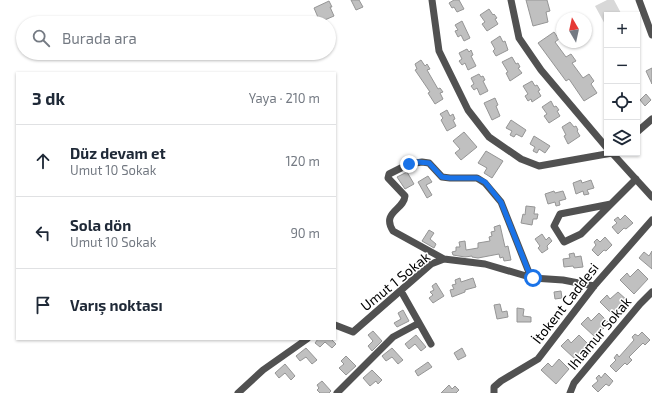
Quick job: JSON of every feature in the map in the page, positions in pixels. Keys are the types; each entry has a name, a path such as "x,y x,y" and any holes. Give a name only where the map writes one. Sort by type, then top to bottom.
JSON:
{"street":[{"path":"432,0 439,51 468,110 489,137 521,159 539,166 604,154"},
{"path":"511,0 519,38 541,70 604,144"},
{"path":"639,0 652,35"},
{"path":"640,129 652,119"},
{"path":"615,156 652,197"},
{"path":"444,259 393,231 390,226 390,216 405,200 405,196 388,176 409,164 422,162 429,163 442,177 477,178 485,182 501,202 528,270 533,278"},
{"path":"610,204 560,214 554,226 564,242 581,234 636,179"},
{"name":"İtokent Caddesi","path":"494,393 494,387 501,381 538,359 594,286 652,220"},
{"name":"Umut 1 Sokak","path":"336,325 353,332 431,264 444,259 485,264 533,278 563,280 594,286"},
{"path":"401,290 431,344"},
{"name":"Ihlamur Sokak","path":"570,393 574,383 640,304 652,292"},
{"path":"337,393 393,337 420,324"},
{"path":"238,393 263,370 306,340"}],"shaded area":[{"path":"607,0 614,0 620,12 604,12 604,22 595,6"}],"building":[{"path":"351,0 359,0 363,7 356,10"},
{"path":"454,0 459,0 464,9 457,12 454,7 452,8 449,3"},
{"path":"526,0 547,0 550,11 546,12 548,22 533,26"},
{"path":"329,1 334,16 317,16 314,8"},
{"path":"489,9 497,18 495,19 498,24 487,31 482,24 485,22 480,15"},
{"path":"462,21 470,38 464,41 461,35 458,37 455,31 458,30 455,25"},
{"path":"554,32 556,35 556,48 559,48 566,57 571,54 576,61 572,63 583,78 589,74 594,81 591,84 597,93 584,101 569,79 566,81 538,43"},
{"path":"500,36 503,42 505,41 508,50 496,56 493,51 495,49 491,42"},
{"path":"467,49 469,52 471,50 473,55 471,56 476,66 468,70 465,63 462,65 459,61 462,59 459,53"},
{"path":"512,57 516,64 518,63 520,67 518,68 522,73 510,81 506,73 508,72 502,62"},
{"path":"421,60 425,66 427,64 430,69 427,70 438,89 440,88 443,92 440,93 443,99 435,104 428,93 430,92 415,70 417,69 415,64"},
{"path":"652,68 652,84 646,71"},
{"path":"479,74 481,77 483,76 485,80 483,81 488,91 480,95 477,88 474,90 471,86 474,84 471,78"},
{"path":"532,81 540,90 538,91 541,96 532,102 531,99 528,101 525,96 528,94 523,86"},
{"path":"646,94 651,100 645,106 640,100"},
{"path":"495,98 500,116 492,120 484,103"},
{"path":"551,101 554,107 556,106 559,110 557,111 560,116 549,123 544,116 547,114 542,107"},
{"path":"447,110 450,116 453,114 455,119 453,120 456,126 447,131 441,120 443,118 440,114"},
{"path":"511,120 526,130 522,137 516,134 514,137 510,135 512,131 506,128"},
{"path":"570,122 574,127 576,126 580,136 568,144 562,127"},
{"path":"464,132 477,147 461,160 455,153 460,149 453,141"},
{"path":"534,136 550,146 545,153 539,149 537,153 533,151 535,147 530,144"},
{"path":"486,151 503,161 492,178 484,173 487,168 478,163"},
{"path":"407,172 414,184 405,189 397,177"},
{"path":"428,176 432,182 426,185 432,195 427,198 418,182"},
{"path":"581,180 582,183 591,180 594,188 587,190 589,194 584,195 583,191 576,194 573,183"},
{"path":"554,191 555,193 563,191 566,199 559,201 560,205 556,206 555,202 548,204 545,194"},
{"path":"526,206 535,207 534,214 538,214 537,219 533,219 532,225 521,223 523,214 525,215"},
{"path":"625,215 633,223 626,229 624,228 618,234 612,227 617,223 614,220 618,217 620,220"},
{"path":"500,225 505,247 508,246 511,260 504,261 503,257 500,258 499,254 478,258 472,256 465,257 453,255 452,252 456,251 456,247 460,247 459,242 465,241 466,250 478,248 478,243 490,241 489,237 492,236 491,232 495,231 494,227"},
{"path":"429,230 434,233 430,239 436,244 434,248 422,241"},
{"path":"542,234 546,240 549,237 552,241 547,246 548,249 542,253 538,248 540,246 535,239"},
{"path":"605,237 612,245 598,256 592,250 596,245 594,242 597,239 600,242"},
{"path":"652,251 652,269 639,258 644,252 649,256"},
{"path":"574,253 575,257 581,256 583,267 564,267 563,259 570,258 569,254"},
{"path":"638,269 648,279 634,294 620,280 627,273 630,277"},
{"path":"460,278 461,282 473,278 476,287 465,290 465,292 452,297 450,290 454,289 452,285 456,284 455,280"},
{"path":"436,283 444,296 433,303 429,298 433,295 430,292 434,290 432,286"},
{"path":"561,291 562,298 555,299 554,292"},
{"path":"618,292 628,301 614,316 600,302 607,295 610,299"},
{"path":"500,304 502,312 507,311 508,317 497,319 494,305"},
{"path":"517,308 524,309 523,316 531,317 531,322 517,322"},
{"path":"403,310 409,321 397,327 394,323 401,319 398,313"},
{"path":"599,313 609,323 595,337 581,324 588,317 591,321"},
{"path":"373,331 382,341 372,351 368,346 373,341 368,335"},
{"path":"642,332 650,340 645,345 643,343 629,357 632,360 627,365 625,363 616,372 610,366 616,360 614,358 617,354 619,357 634,340 632,337 635,334 638,336"},
{"path":"416,335 426,347 421,351 415,344 409,349 405,344"},
{"path":"579,335 588,344 575,359 561,346 568,339 571,343"},
{"path":"317,340 332,340 336,344 332,348 325,342 320,347 315,343"},
{"path":"306,348 317,360 312,364 306,357 300,361 296,356"},
{"path":"392,348 403,360 398,364 392,357 386,361 382,356"},
{"path":"462,348 466,356 458,360 454,353"},
{"path":"346,356 356,366 346,375 339,368 344,364 341,361"},
{"path":"559,359 569,369 556,384 541,370 548,363 552,367"},
{"path":"428,362 432,367 418,376 415,371"},
{"path":"285,364 295,376 291,380 285,373 279,378 275,373"},
{"path":"372,370 382,380 378,384 376,381 370,386 363,378"},
{"path":"605,373 613,381 609,386 606,384 598,392 592,386 598,381 596,378 599,375 601,378"},
{"path":"322,381 331,391 329,393 320,393 317,390 319,388 317,385"},
{"path":"449,385 452,389 455,386 459,390 456,393 441,393"}],"route":[{"path":"409,164 418,162 429,163 442,177 477,178 485,182 501,202 528,270 533,278"}]}
